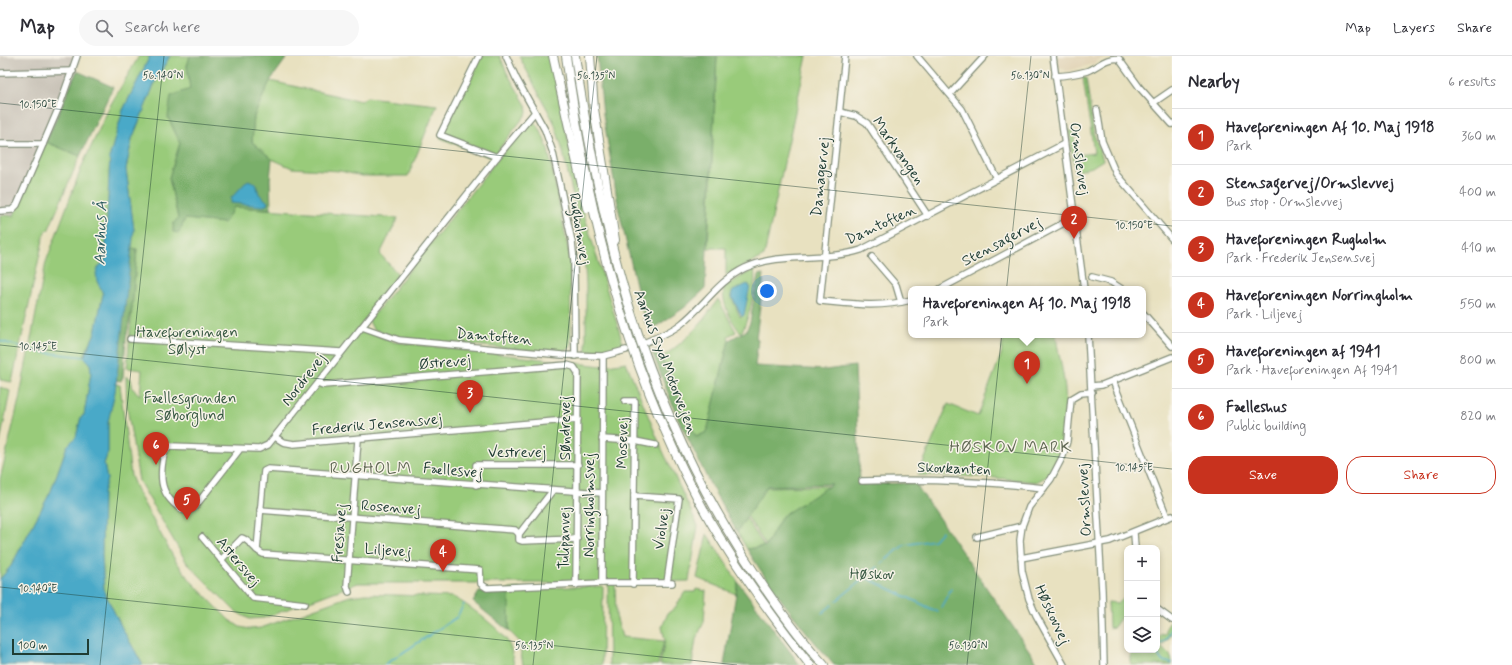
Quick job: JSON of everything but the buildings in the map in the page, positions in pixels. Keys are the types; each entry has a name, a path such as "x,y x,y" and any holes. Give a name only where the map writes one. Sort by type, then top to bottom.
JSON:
{"highway":[{"path":"555,56 561,94 591,226 607,279 620,315"},
{"name":"Aarhus Syd Motorvejen","path":"566,56 589,194 601,247 620,315 652,403 698,500 750,584 810,665"},
{"name":"Aarhus Syd Motorvejen","path":"576,56 596,182 615,262 630,312 658,393 707,496 757,577 787,619 824,665"},
{"path":"590,56 594,109 606,188 630,312"}],"street":[{"path":"0,211 12,210 17,205 73,71 77,56"},
{"path":"479,56 440,135 497,156"},
{"name":"Rugholmvej","path":"506,56 545,130 553,153 572,242 574,261 575,356"},
{"name":"Damagervej","path":"845,56 820,301 861,306 901,302"},
{"path":"917,56 950,94 967,117 997,179"},
{"path":"950,94 985,56"},
{"name":"Ormslevvej","path":"1053,56 1084,286"},
{"path":"1055,76 1080,73 1097,67 1111,58 1119,57 1153,103 1172,124"},
{"path":"0,73 73,71"},
{"path":"1153,103 1172,90"},
{"path":"1097,110 1102,141 1116,174 1172,239"},
{"path":"362,326 497,156 535,112"},
{"name":"Markvangen","path":"840,112 856,116 867,123 928,216"},
{"path":"0,144 43,144"},
{"name":"Damtoften","path":"646,342 665,334 681,324 723,282 747,267 786,257 824,257 847,254 861,250 1064,144"},
{"name":"Stensagervej","path":"946,286 1075,217"},
{"path":"872,257 896,285 901,302 908,301"},
{"path":"1092,277 1111,282 1117,286"},
{"path":"1146,316 1172,346"},
{"name":"Damtoften","path":"362,326 385,336 405,340 575,356 603,356 626,350"},
{"name":"Nordrevej","path":"240,449 265,448 362,326"},
{"name":"Ormslevvej","path":"1088,338 1092,389 1104,665"},
{"path":"130,339 341,352"},
{"name":"Norringholmsvej","path":"602,583 603,356"},
{"path":"1092,389 1172,357"},
{"name":"Østrevej","path":"318,383 323,385 567,365 574,367"},
{"name":"Søndrevej","path":"574,367 578,373 578,491"},
{"path":"1021,558 1110,541 1134,533 1170,516 1113,381"},
{"name":"Høskovvej","path":"1064,665 1029,600 1024,583 1021,558 1022,526 1029,507 1057,469 1065,449 1072,399 1081,393 1092,389"},
{"name":"Mosevej","path":"625,401 635,401 633,584"},
{"name":"Frederik Jensensvej","path":"275,437 284,442 294,444 358,440 578,419"},
{"path":"602,439 635,440 655,445"},
{"name":"Fresiavej","path":"349,592 347,586 358,440"},
{"path":"169,446 240,449 194,508 188,511 180,509 163,488 162,478 165,453 169,446"},
{"name":"Vestrevej","path":"476,485 476,466 578,465"},
{"name":"Fællesvej","path":"260,510 264,471 268,469 602,493"},
{"name":"Skovkanten","path":"862,481 925,479 986,481 1044,488"},
{"path":"519,537 553,490"},
{"name":"Tulipanvej","path":"576,585 578,491"},
{"name":"Violvej","path":"633,584 670,583 678,499 634,496"},
{"path":"257,550 260,510"},
{"name":"Rosenvej","path":"260,510 515,530 522,541 577,539"},
{"path":"977,537 1022,526"},
{"path":"1134,533 1135,545"},
{"name":"Astersvej","path":"202,537 253,598 305,604"},
{"name":"Liljevej","path":"221,560 242,538 247,540 257,550 264,554 480,570 481,584 487,588 602,583"},
{"path":"602,583 633,584"},
{"path":"1160,611 1172,620"}],"shaded area":[{"path":"0,56 80,56 77,71 14,215 0,214"},
{"path":"1057,56 1105,56 1093,64 1067,71 1058,66"}],"green space":[{"path":"139,56 150,56 123,110 110,155 105,262 99,266 97,281 103,294 95,333 84,356 90,363 91,373 84,415 81,417 76,437 67,446 51,491 11,566 0,579 0,479 19,400 46,262 82,166 111,104"},
{"path":"170,56 190,56 187,66 190,89 168,117 180,143 169,178 178,218 224,223 234,207 398,218 380,254 398,274 359,328 394,342 602,366 626,362 661,447 698,526 689,581 615,583 616,616 622,637 664,641 658,665 609,665 608,583 358,583 264,618 249,619 235,611 187,563 139,481 127,407 126,376 131,379 133,389 140,395 142,370 127,368 137,249 131,248 134,230 126,169 132,139 156,80"},
{"path":"190,56 288,56 270,81 254,116 252,142 272,159 270,179 271,209 234,207 224,223 185,219 179,233 173,232 173,224 178,218 169,178 180,143 168,117 171,96 190,89 187,66"},
{"path":"481,56 500,56 507,73 526,105 527,113 492,158 440,138"},
{"path":"519,56 550,56 584,214 624,347 602,353 586,351 586,285 583,238 561,144 554,122"},
{"path":"597,56 717,56 705,289 684,308 655,327 645,323 619,211 603,114"},
{"path":"717,56 807,56 764,256 726,275 726,248 708,248"},
{"path":"77,71 113,87 80,156 46,142"},
{"path":"1083,78 1086,78 1094,134 1103,160 1092,167 1075,172 1069,131 1073,131 1077,155 1094,153"},
{"path":"270,81 361,101 367,97 437,105 408,176 362,176 340,171 292,168 272,159 252,142 254,116"},
{"path":"534,122 540,129 548,149 570,258 571,347 558,353 398,338 373,329 369,321 524,126"},
{"path":"46,142 80,156 48,231 46,230 44,235 12,382 0,380 0,215 15,216 14,215"},
{"path":"131,248 137,249 132,308 126,339 123,377 121,381 115,380"},
{"path":"754,269 755,276 752,302 747,320 741,333 725,305 723,293 724,287","holes":["749,284 744,315 740,317 731,295"]},
{"name":"Høskov","path":"764,274 756,338 758,339 755,366 825,370 855,366 860,484 915,483 1039,665 834,665 777,594 747,549 766,546 782,516 832,484 767,486 737,532 710,484 677,416 652,352 658,350 696,437 707,432 729,340 746,331 750,323 758,275"},
{"path":"718,299 736,332 728,336 729,340 707,432 696,437 661,358 679,345 693,332"},
{"path":"1004,338 1056,338 1065,388 1066,414 1060,450 1050,475 1036,482 986,477 918,475 948,404 978,416 1001,355"},
{"path":"115,384 120,385 131,476 138,493 175,560 191,581 229,620 240,627 250,629 261,628 350,596 366,594 453,597 481,616 501,633 509,644 514,665 143,665 122,628 104,591 102,555 103,493 107,479 104,464 108,452 108,422"},
{"path":"0,387 10,391 0,443"},
{"path":"831,486 782,516 766,546 747,516 766,487"},
{"path":"746,518 764,546 747,549 737,532"},
{"path":"707,534 738,582 736,594 697,578"},
{"path":"738,582 800,665 724,665"},
{"path":"603,586 602,665 523,665 519,641 509,631 508,589"},
{"path":"696,589 706,591 704,622 696,639 692,665 660,665 665,640 662,627 668,613 675,608 685,592 695,592"},
{"path":"479,592 509,594 509,631 473,602"},
{"path":"1124,598 1124,613 1114,627 1109,628 1108,602 1117,603"},
{"path":"1170,622 1172,623 1171,634 1160,647 1160,636 1161,634 1166,634 1166,628"},
{"path":"1160,647 1169,654 1172,665 1131,665 1131,653 1160,653"}],"water":[{"path":"150,56 170,56 156,80 132,139 126,169 134,230 115,392 108,422 108,452 104,464 107,479 103,493 102,555 104,591 122,628 143,665 0,665 0,579 11,566 51,491 67,446 76,437 81,417 84,415 91,373 90,363 84,357 95,333 103,294 97,281 96,273 99,266 105,262 110,155 123,110"},
{"path":"248,180 256,183 259,194 268,202 267,205 263,206 231,203 231,198"},
{"path":"747,284 750,286 744,315 742,317 731,295 733,291"}],"waterway":[{"path":"0,341 39,352 86,357"},
{"path":"882,563 904,545 934,540 942,531"},
{"path":"836,601 878,567"},
{"path":"865,577 938,612"},
{"path":"941,607 951,589"},
{"path":"384,665 457,617 464,604"},
{"path":"822,613 832,605"},
{"path":"1160,645 1167,639 1172,628"},
{"path":"1157,653 1162,661 1172,663"}],"place":[{"name":"Stensagervej/Ormslevvej","path":"1074,239"},
{"name":"Haveforeningen Af 10. Maj 1918","path":"1027,384"},
{"name":"Haveforeningen Rugholm","path":"470,413"},
{"name":"Fælleshus","path":"156,465"},
{"name":"Haveforeningen af 1941","path":"187,520"},
{"name":"Haveforeningen Norringholm","path":"443,572"}],"district":[{"name":"HØSKOV MARK","path":"1011,447"},
{"name":"RUGHOLM","path":"371,468"}],"water label":[{"name":"Aarhus Å","path":"101,233"}],"park label":[{"name":"Haveforeningen Sølyst","path":"187,342"},
{"name":"Fællesgrunden Søborglund","path":"190,408"}]}
